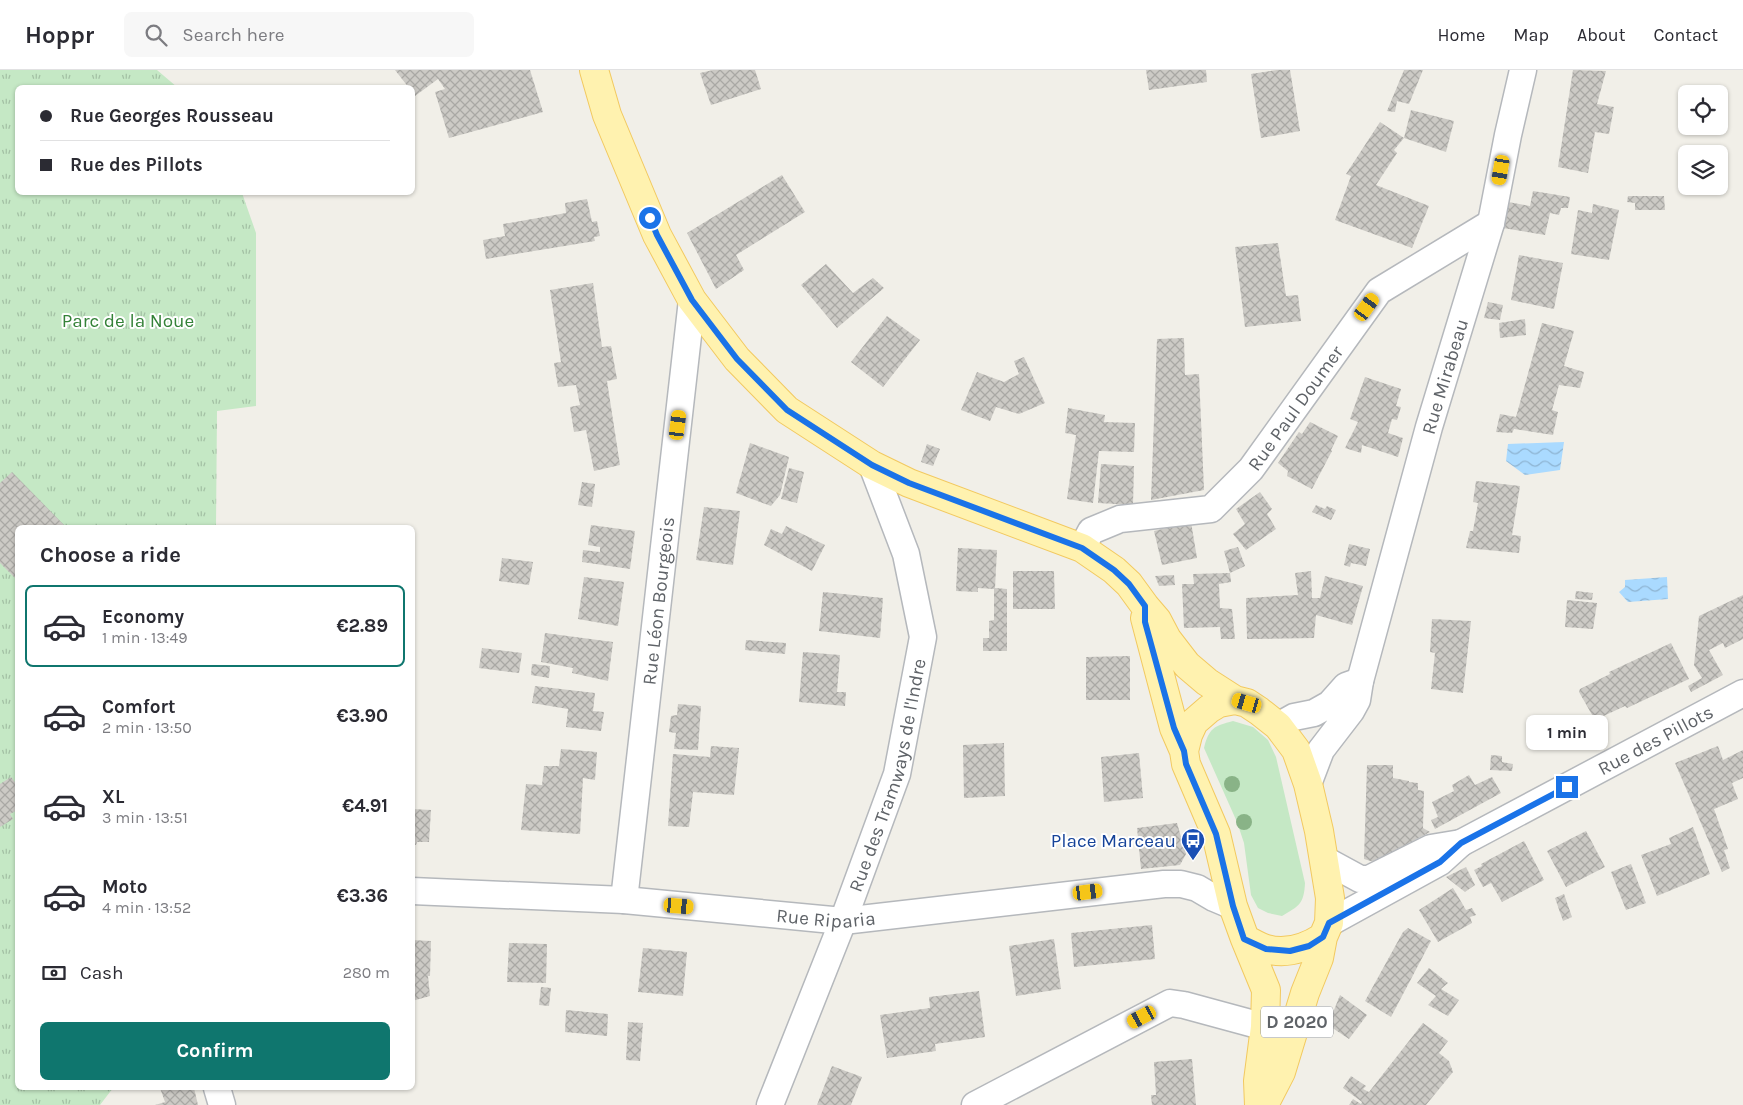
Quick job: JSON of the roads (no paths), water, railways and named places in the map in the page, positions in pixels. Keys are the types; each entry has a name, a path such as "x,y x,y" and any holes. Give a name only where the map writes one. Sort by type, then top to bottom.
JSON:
{"main road":[{"path":"594,70 608,115 657,235 692,300 737,359 787,410 872,465 909,483 1082,548 1114,570 1129,584 1157,620 1172,646 1187,665 1207,682 1235,700 1253,707 1278,726 1296,750 1308,784 1325,860 1330,898 1326,930 1309,946 1290,951 1266,949 1244,939 1233,906 1216,834 1186,764 1184,751 1174,728 1145,622 1145,606"},
{"path":"1184,751 1194,722 1219,702 1235,700"},
{"name":"D 2020","path":"1264,1105 1280,1072 1305,993 1319,958 1326,930"},
{"name":"D 2020","path":"1244,939 1266,990 1265,1026 1258,1081 1259,1105"}],"street":[{"name":"Rue Mirabeau","path":"1308,784 1321,750 1351,711 1357,700 1360,681 1429,426 1491,224 1523,70"},
{"name":"Rue Paul Doumer","path":"1082,548 1091,531 1120,519 1211,509 1251,469 1379,291 1491,224"},
{"name":"Rue Léon Bourgeois","path":"624,900 692,300"},
{"name":"Rue des Tramways de l'Indre","path":"770,1105 843,921 897,774 923,637 906,554 872,465"},
{"path":"1278,726 1294,717 1314,713 1330,704 1346,686 1360,681"},
{"name":"Rue des Pillots","path":"1326,930 1440,862 1461,843 1743,693"},
{"name":"Rue des Pillots","path":"1325,860 1360,879 1369,879 1431,848 1461,843"},
{"name":"Rue Riparia","path":"415,891 624,900 843,921 1164,884 1181,884 1198,888 1214,898 1233,906"},
{"path":"975,1105 1170,1003 1265,1026 1295,1028"},
{"path":"218,1090 222,1105"}],"water":[{"path":"1564,442 1560,470 1525,475 1506,461 1508,444"},
{"path":"1667,577 1668,599 1628,602 1619,592 1625,587 1625,580"}],"place":[{"name":"Place Marceau","path":"1193,861"}],"park label":[{"name":"Parc de la Noue","path":"128,320"}]}
